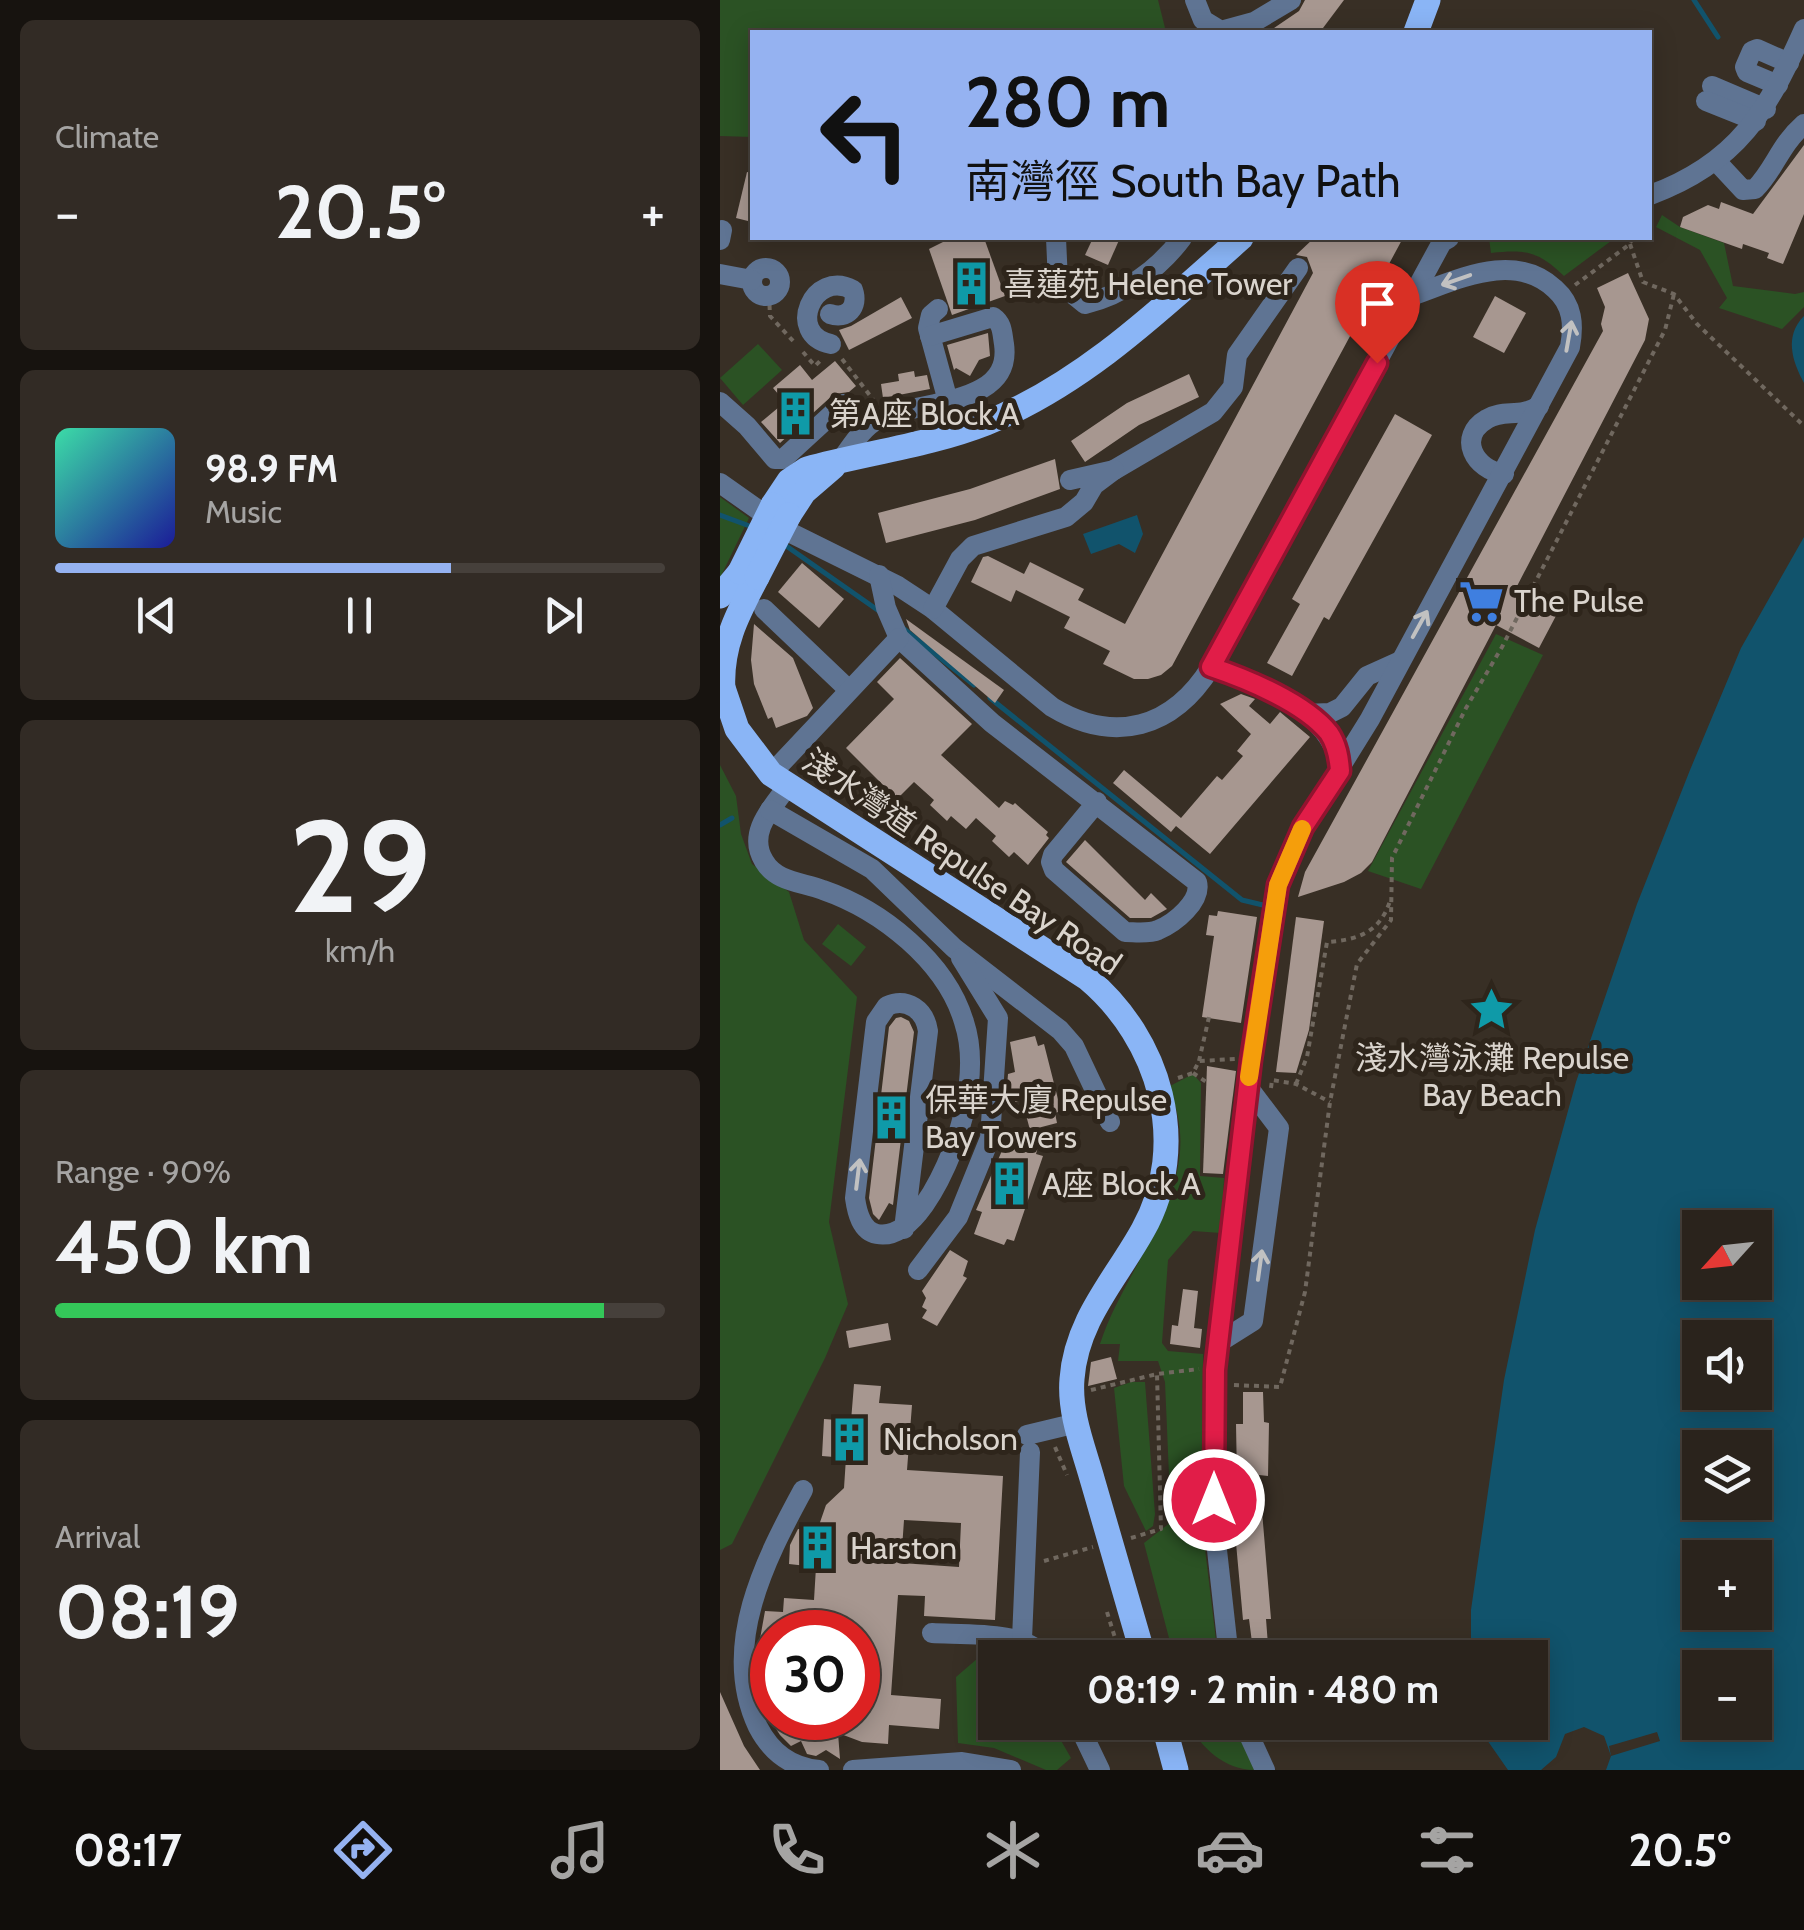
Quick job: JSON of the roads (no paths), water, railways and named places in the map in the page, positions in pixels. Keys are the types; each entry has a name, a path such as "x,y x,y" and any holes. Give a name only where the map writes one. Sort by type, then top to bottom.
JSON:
{"main road":[{"path":"1417,30 1428,0"},
{"name":"淺水灣道 Repulse Bay Road","path":"1139,1640 1077,1424 1072,1380 1082,1334 1099,1298 1146,1225 1162,1180 1166,1125 1147,1053 1132,1025 1088,978 779,780 738,728 722,685 724,618 781,510 783,488 799,473 969,429 1031,401 1139,327 1239,240"},
{"path":"1168,1740 1176,1770"}],"street":[{"path":"1196,0 1203,20 1216,30 1257,27 1291,0"},
{"path":"1652,194 1679,184 1716,160 1760,115 1804,29"},
{"path":"1778,85 1747,72 1752,52 1757,49 1789,63"},
{"path":"1710,93 1760,115"},
{"path":"1716,160 1743,190 1755,189 1788,138 1804,124"},
{"path":"1056,240 1058,282 1085,304 1114,297 1171,253 1181,240"},
{"path":"720,483 801,538 933,610 1052,707 1092,726 1131,726 1154,720 1186,700 1211,667 1446,240"},
{"path":"720,274 752,280 757,271 768,268 777,274 779,284 814,296"},
{"path":"933,610 960,559 973,546 1066,517 1084,502 1094,485 1114,470 1213,412 1233,387 1237,356 1298,268"},
{"path":"1227,1640 1214,1532 1213,1404 1248,1088 1278,885 1303,827 1340,771 1504,474 1570,347 1573,328 1567,303 1546,280 1527,271 1503,269 1474,274 1414,295"},
{"path":"830,314 841,316 851,311 856,301 853,290 836,284 820,290 805,318 816,339 831,344"},
{"path":"938,308 929,319 930,336 948,401"},
{"path":"841,460 878,420 984,388 1003,371 1006,361 1000,323 989,316 930,336"},
{"path":"720,402 747,426 774,460 784,459 843,404"},
{"path":"1504,474 1490,472 1478,464 1472,451 1472,437 1479,424 1490,416 1517,416 1540,406"},
{"path":"1070,480 1114,470"},
{"path":"880,583 895,630 992,723 1097,802 1197,882 1198,893 1186,910 1157,931 1125,932 1054,870 1053,855 1097,802"},
{"path":"764,609 848,690"},
{"path":"895,630 779,780 757,841 772,872 857,905 888,925 916,950 951,992 965,1024 968,1081 960,1128 938,1182 904,1229 880,1235 870,1232 858,1215 855,1198 876,1022 887,1006 910,1004 923,1016 928,1031 904,1229"},
{"path":"1305,714 1330,713 1342,707 1367,676 1398,662"},
{"path":"1211,667 1253,683 1327,730 1340,771"},
{"path":"770,810 872,869 954,948 1074,1046 1110,1122"},
{"path":"918,1270 958,1217 990,1138 998,1018 954,948"},
{"path":"1218,1342 1252,1321 1278,1128 1248,1088"},
{"path":"932,1632 1022,1639 1028,1444 1077,1424"},
{"path":"803,1490 771,1549 756,1588 743,1649 743,1672 748,1700 767,1742 794,1764 818,1770"},
{"path":"1086,1740 1100,1770"},
{"path":"1251,1740 1265,1770"},
{"path":"853,1770 962,1762 1011,1770"}],"water":[{"path":"1804,316 1804,383 1796,366 1792,340"},
{"path":"1137,515 1143,534 1135,553 1119,544 1091,554 1083,534"},
{"path":"1804,537 1804,1770 1606,1770 1611,1756 1604,1736 1584,1727 1565,1734 1556,1757 1541,1770 1508,1770 1487,1740 1548,1740 1548,1640 1471,1640 1471,1610 1504,1380 1535,1230 1576,1082 1637,904 1741,648"}],"waterway":[{"path":"1694,0 1718,37"},
{"path":"720,515 755,528"},
{"path":"782,543 879,611"},
{"path":"904,629 974,685"},
{"path":"990,698 1242,900 1267,906"},
{"path":"720,825 732,818"}],"place":[{"name":"喜蓮苑 Helene Tower","path":"971,284"},
{"name":"第A座 Block A","path":"796,414"},
{"name":"The Pulse","path":"1481,601"},
{"name":"淺水灣泳灘 Repulse Bay Beach","path":"1492,1010"},
{"name":"保華大廈 Repulse Bay Towers","path":"892,1118"},
{"name":"A座 Block A","path":"1009,1184"},
{"name":"Nicholson","path":"850,1439"},
{"name":"Harston","path":"817,1548"}]}
